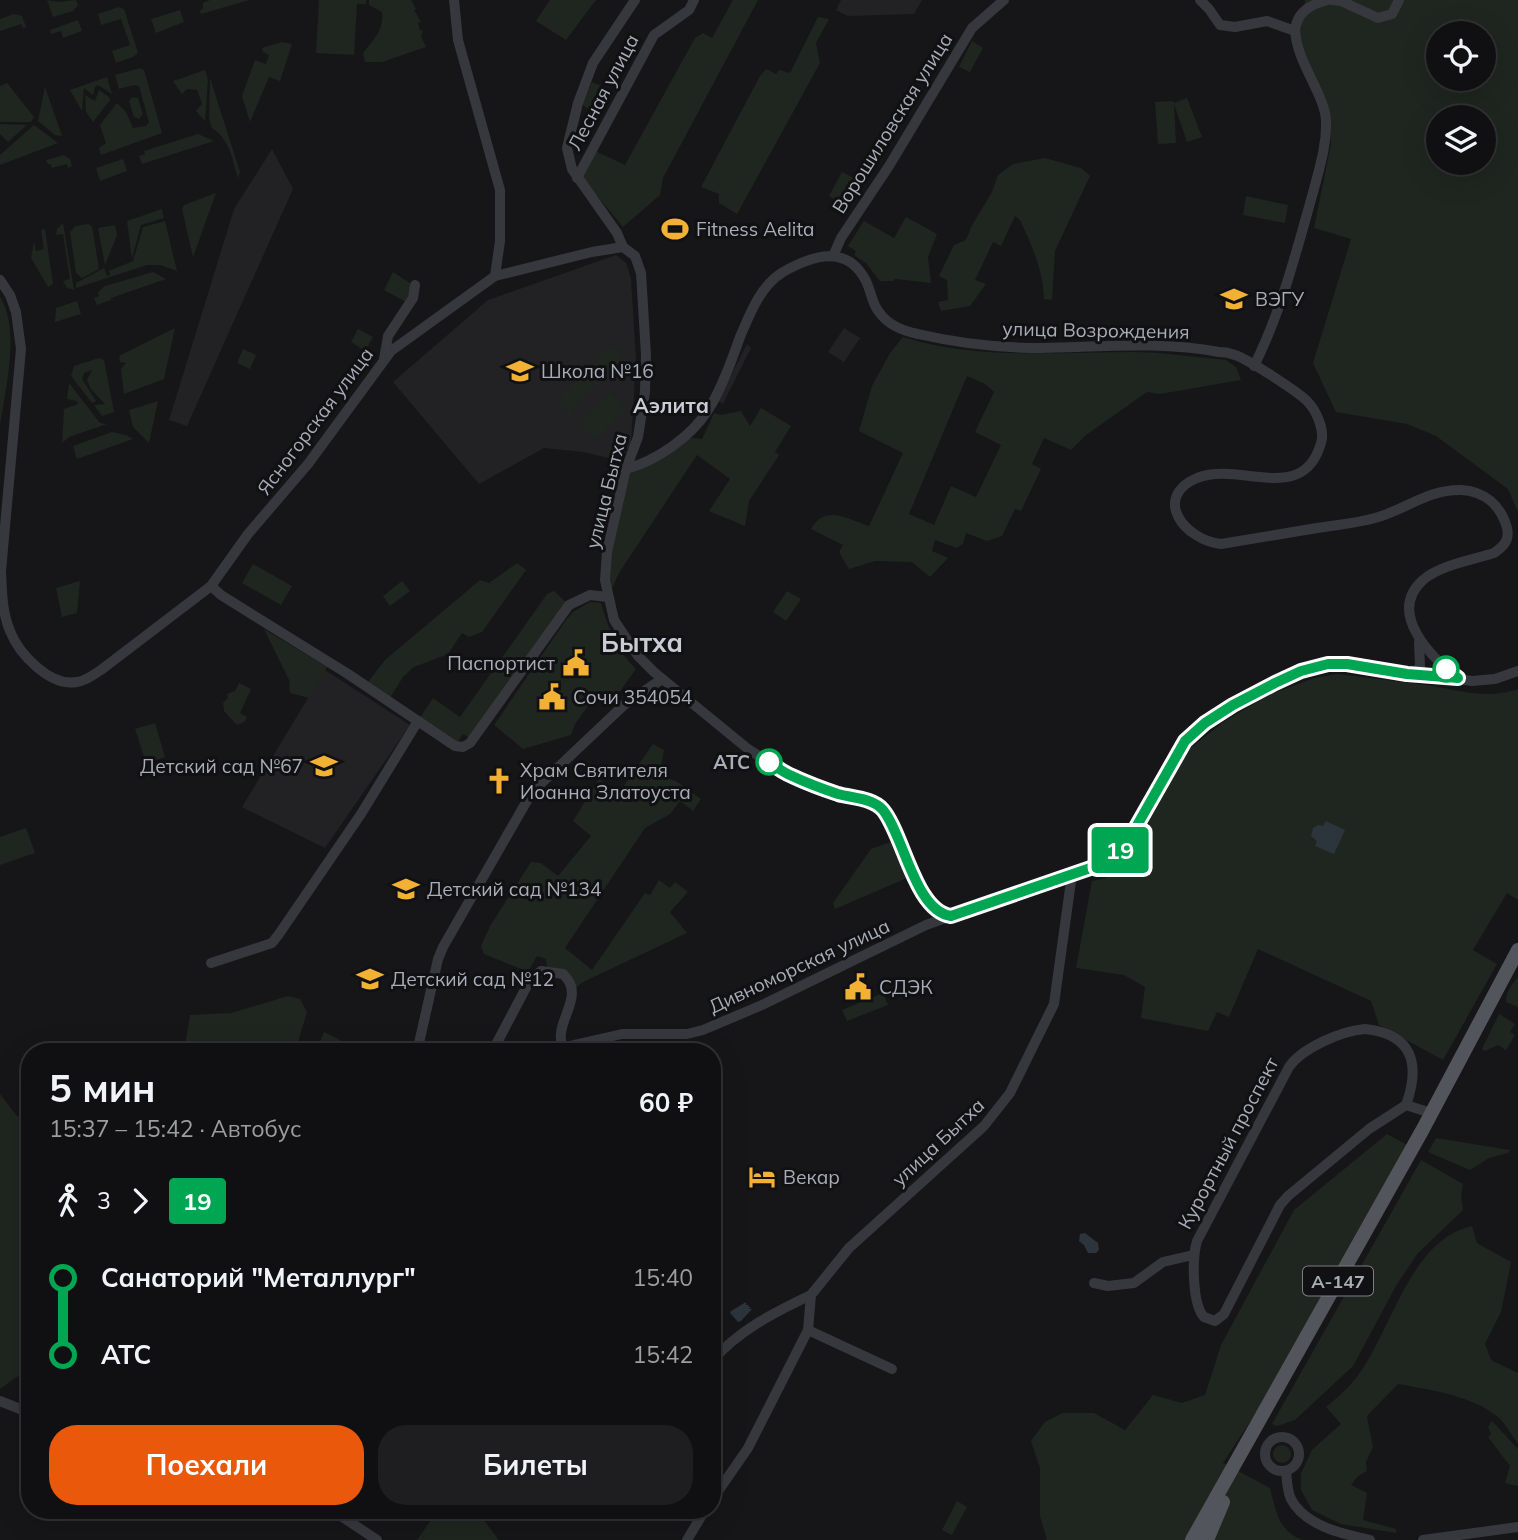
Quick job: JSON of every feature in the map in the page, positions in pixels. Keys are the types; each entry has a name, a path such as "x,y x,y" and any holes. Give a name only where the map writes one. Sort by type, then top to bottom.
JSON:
{"main road":[{"name":"А-147","path":"1201,1540 1254,1433 1518,950"},
{"name":"А-147","path":"1192,1540 1233,1474"},
{"name":"А-147","path":"1207,1540 1233,1474"}],"street":[{"path":"454,0 458,40 500,191 500,242 495,276"},
{"name":"Лесная улица","path":"569,135 593,63 635,0"},
{"name":"Лесная улица","path":"577,178 654,35 689,10 694,0"},
{"name":"Ворошиловская улица","path":"834,254 841,237 896,155 972,29 1004,0"},
{"path":"1200,0 1220,25 1235,27 1267,21 1295,31"},
{"path":"1254,366 1277,313 1307,219 1325,144 1324,103 1300,59 1295,31 1297,22 1318,2 1341,1 1378,18 1392,14 1399,0"},
{"name":"улица Бытха","path":"569,135 568,159 577,178 617,233 623,247 635,256 641,273 646,355 645,392 638,438 626,469 607,552 605,580 614,620 638,656 748,750 790,776 878,805 889,818 927,900 937,911 951,916"},
{"name":"Ясногорская улица","path":"0,280 10,295 16,312 21,349 1,571 3,605 10,631 19,647 31,661 51,676 67,682 84,681 211,586 248,534 308,464 391,351 495,276 623,247"},
{"path":"626,469 656,458 683,437 708,411 748,315 774,279 800,264 834,254"},
{"name":"улица Возрождения","path":"834,254 861,271 877,310 886,320 907,332 977,344 1040,348 1135,344 1216,351 1235,355 1308,402 1318,420 1322,438 1317,455 1300,474 1288,478 1215,473 1186,484 1178,493 1175,505 1181,524 1194,536 1206,542 1221,544 1353,524 1393,513 1440,491 1463,490 1480,493 1492,500 1502,514 1508,530 1507,540 1502,548 1422,581 1414,591 1411,602 1410,617 1418,638 1435,660 1458,678"},
{"path":"384,359 388,336 413,298 415,285"},
{"path":"211,586 455,746 463,747 470,743 569,605 590,595 608,597"},
{"path":"1407,674 1420,667 1418,638"},
{"path":"951,916 1102,864 1127,843 1185,741 1205,723 1233,705 1301,671 1347,664 1407,674 1483,681 1518,671"},
{"path":"419,1043 443,947 532,792 624,705 662,679"},
{"path":"211,962 272,943 361,814 418,721"},
{"name":"улица Бытха","path":"811,1295 849,1248 984,1126 1010,1093 1055,1004 1072,874"},
{"name":"Дивноморская улица","path":"583,1043 622,1034 687,1034 703,1030 758,1007 926,925 951,916"},
{"name":"Дивноморская улица","path":"497,1043 529,982 541,971 547,970 563,974 568,978 573,990 559,1036 562,1043"},
{"name":"Курортный проспект","path":"1360,1029 1383,1031 1401,1039 1409,1052 1413,1081 1406,1105 1369,1129 1288,1196 1280,1205 1224,1314 1215,1321 1210,1321 1200,1313 1193,1255 1197,1241 1294,1060 1304,1051 1360,1029"},
{"path":"1406,1105 1431,1113"},
{"name":"Курортный проспект","path":"1094,1283 1108,1286 1134,1283 1163,1262 1193,1255"},
{"path":"721,1487 748,1448 808,1330 811,1295"},
{"path":"721,1347 747,1329 811,1295"},
{"path":"808,1330 892,1369"},
{"path":"0,1401 21,1409"},
{"path":"1254,1433 1268,1445"},
{"path":"1283,1437 1291,1440 1297,1446 1298,1460 1286,1471 1273,1469 1267,1462 1265,1453 1268,1445 1274,1439 1283,1437"},
{"path":"1286,1471 1289,1496 1305,1516 1331,1530 1370,1540"},
{"path":"346,1519 377,1540"},
{"path":"687,1540 700,1519"},
{"path":"1423,1540 1518,1527"}],"shaded area":[{"path":"47,0 76,0 78,5 73,11 53,17"},
{"path":"210,0 249,0 201,14 203,3"},
{"path":"319,0 366,0 366,4 357,4 354,55 316,53"},
{"path":"369,0 411,0 421,22 418,23 423,31 421,36 426,47 382,62 365,62 363,53 377,34 382,18 382,12 369,5"},
{"path":"550,0 596,0 566,40 536,21"},
{"path":"733,0 758,0 663,178 660,195 623,227 579,174 591,149 625,165 695,38 703,33 712,38"},
{"path":"841,0 922,0 914,14 848,16 836,10"},
{"path":"1305,0 1518,0 1518,512 1508,489 1436,436 1407,424 1336,412 1313,363 1351,239 1314,228 1331,144 1330,118 1298,51"},
{"path":"119,7 124,9 138,53 116,63 112,51 130,45 121,19 101,25 98,14"},
{"path":"180,10 184,22 156,33 151,19"},
{"path":"14,14 22,16 26,27 23,28 21,24 0,31 0,19"},
{"path":"818,17 829,19 816,43 820,63 737,214 719,203 719,194 701,187 760,76 766,69 776,74 779,70 790,73"},
{"path":"78,20 82,31 63,38 61,31 51,34 50,30"},
{"path":"972,41 983,48 970,72 959,67"},
{"path":"282,42 292,44 280,81 269,77 250,122 242,96 255,60 266,64 269,55 263,52 262,48"},
{"path":"140,68 144,70 162,133 101,155 99,148 106,143 100,125 117,103 126,112 133,128 146,126 149,122 139,86 119,89 115,75"},
{"path":"205,70 208,80 205,121 196,111 202,104 197,90 187,89 182,94 173,81"},
{"path":"107,77 112,94 98,85 93,95 84,88 82,111 70,90"},
{"path":"210,78 240,172 238,178 227,144 212,128 209,119"},
{"path":"592,82 609,89 595,116 582,104"},
{"path":"7,83 34,117 31,122 0,122 0,86"},
{"path":"45,87 62,136 55,135 38,121"},
{"path":"99,90 110,100 93,122 86,112 85,95 95,101"},
{"path":"132,97 138,98 143,114 139,119 134,117 129,101"},
{"path":"1187,98 1202,137 1187,142 1174,104 1176,143 1158,144 1155,102 1174,103"},
{"path":"0,124 27,125 8,142 0,134"},
{"path":"34,125 58,143 0,165 0,155"},
{"path":"198,134 214,141 142,164 139,156 145,154 144,151"},
{"path":"272,149 293,189 187,426 169,420 234,209"},
{"path":"64,155 70,159 72,166 68,168 67,164 52,168 46,160"},
{"path":"1045,158 1081,168 1090,176 1055,251 1052,300 1044,299 1036,258 1020,220 1015,216 1001,246 993,242 975,280 986,284 970,306 941,311 938,302 948,300 947,280 939,276 954,245 966,240 992,192 998,175 1013,164"},
{"path":"123,159 127,171 100,181 96,168"},
{"path":"842,172 856,179 842,204 829,196"},
{"path":"216,193 193,257 182,209 184,205"},
{"path":"1246,196 1288,205 1285,223 1243,215"},
{"path":"162,209 164,218 141,225 132,259 127,221"},
{"path":"906,217 937,234 928,257 931,283 895,279 880,281 866,263 854,255 856,251 848,246 864,221 894,238"},
{"path":"165,221 177,271 160,265 147,265 76,288 76,283 104,268 107,276 110,275 109,271 133,261 143,227"},
{"path":"63,223 74,290 67,288 63,281 70,279 63,234 56,235 57,229"},
{"path":"115,225 117,235 105,265 98,228"},
{"path":"75,226 92,226 99,269 82,278 76,273 70,232"},
{"path":"45,229 53,284 48,287 31,258 34,241 36,251 44,249 41,230"},
{"name":"Школа №16","path":"616,255 626,263 631,278 636,360 631,443 621,461 583,452 544,448 479,484 393,382 488,300"},
{"path":"153,272 166,279 97,305 94,298 99,296 98,292 105,286"},
{"path":"393,272 410,283 410,296 406,302 384,290"},
{"path":"0,297 10,326 11,343 0,426"},
{"path":"77,301 81,314 55,322 56,308"},
{"path":"175,328 164,379 124,394 121,369 126,363 120,362 119,356"},
{"path":"844,328 860,338 844,362 828,352"},
{"path":"358,329 373,337 365,351 351,342"},
{"path":"903,337 958,349 987,352 1167,354 1226,360 1236,367 1241,380 1160,394 1147,392 1086,435 1071,450 1044,438 1032,464 1041,469 1021,511 1015,509 1002,536 987,541 966,533 963,544 957,548 935,540 932,551 948,558 930,577 912,562 875,561 849,569 839,552 843,545 811,529 817,521 830,515 846,517 869,526 903,453 859,431 872,386 890,353","holes":["967,376 985,384 994,392 975,432 1001,445 976,497 951,486 934,525 909,514"]},
{"path":"747,344 751,348 723,404 718,401"},
{"path":"611,346 623,358 597,385 584,373"},
{"path":"243,349 256,355 250,369 237,363"},
{"path":"99,358 104,360 114,412 102,416 94,405 105,404 90,388 87,380 92,370 84,373 82,379 96,401 92,403 71,376 74,366"},
{"path":"583,375 595,387 569,414 556,401"},
{"path":"69,383 100,423 107,424 69,437 62,443 64,409 78,404 77,401 67,399"},
{"path":"610,392 626,409 595,439 579,422"},
{"path":"158,401 149,443 133,427 129,410"},
{"path":"761,408 791,426 775,452 779,455 749,501 745,526 709,511 730,479 697,455 619,573 608,597 605,580 626,469 683,437 702,439 714,413 720,415 741,411 750,426"},
{"path":"112,432 133,439 77,459 73,446"},
{"path":"517,563 526,570 482,632 469,637 462,633 448,654 414,667 403,677 388,701 365,686 385,660 480,580 489,583"},
{"path":"253,564 292,586 281,605 242,583"},
{"path":"80,581 77,613 62,617 56,588"},
{"path":"402,581 410,591 390,606 383,596"},
{"path":"554,591 569,605 473,740 463,734 455,746 418,721 433,698 460,717 547,594"},
{"path":"787,591 801,599 786,621 773,612"},
{"path":"590,602 601,603 614,638 636,669 610,705 595,696 575,724 571,735 523,749 494,725 566,620 573,612"},
{"path":"264,629 327,667 309,698 290,693 289,680"},
{"name":"Детский сад №67","path":"325,670 410,725 325,848 242,807"},
{"path":"1338,674 1484,694 1518,689 1518,900 1507,893 1473,950 1497,964 1443,1060 1379,1025 1371,1001 1258,949 1229,1017 1217,1012 1208,1031 1141,1018 1145,987 1124,975 1076,968 1092,881 1106,878 1121,868 1185,752 1225,721 1269,695 1314,678"},
{"path":"239,683 251,689 240,713 247,717 237,725 224,711 223,703 228,698 227,694 235,691"},
{"path":"155,723 165,757 146,763 135,729"},
{"path":"653,744 664,750 659,776 676,781 701,799 693,811 680,801 670,814 645,828 565,948 592,970 645,893 650,895 659,880 670,888 675,882 688,892 670,912 687,933 583,982 573,990 570,983 547,970 546,959 537,956 528,972 484,954 481,946 490,926 531,862 541,863 558,876 591,836 573,821 599,779 619,793"},
{"path":"1326,821 1345,830 1334,854 1315,846 1317,841 1311,836 1313,828 1323,826"},
{"path":"26,828 35,853 0,865 0,837"},
{"path":"899,839 914,875 835,909 833,903 871,849"},
{"path":"1518,977 1518,1007 1506,1002 1508,992"},
{"path":"883,993 888,1005 847,1021 842,1010"},
{"path":"288,996 300,999 307,1012 298,1043 185,1043 190,1015 231,1013"},
{"path":"1499,1014 1515,1024 1510,1032 1515,1035 1506,1050 1498,1045 1485,1051 1482,1049"},
{"path":"324,1032 340,1040 339,1043 320,1043"},
{"path":"0,1094 21,1118 21,1374 0,1389"},
{"path":"1387,1134 1407,1145 1280,1376 1223,1463 1270,1488 1283,1526 1303,1540 1047,1540 1040,1516 1040,1468 1031,1441 1045,1422 1062,1413 1094,1413 1125,1430 1153,1395 1182,1403 1205,1395 1221,1345 1294,1210"},
{"path":"1436,1138 1510,1150 1489,1158 1470,1170 1428,1152"},
{"path":"1421,1160 1463,1184 1463,1210 1418,1253 1397,1284 1353,1366 1295,1420 1277,1426 1272,1424"},
{"path":"1472,1226 1477,1243 1511,1262 1501,1312 1485,1344 1491,1360 1518,1373 1518,1443 1498,1417 1475,1403 1450,1394 1398,1384 1367,1416 1373,1447 1366,1462 1367,1471 1358,1476 1351,1485 1367,1493 1363,1520 1396,1529 1396,1533 1341,1524 1312,1510 1301,1490 1301,1473 1312,1450 1341,1424 1326,1407 1346,1389 1363,1368 1419,1265 1434,1247 1452,1234"},
{"path":"1085,1233 1098,1243 1099,1250 1096,1253 1088,1253 1079,1241 1080,1234"},
{"path":"746,1302 748,1307 751,1307 749,1309 752,1309 738,1322 730,1313"},
{"path":"1492,1421 1518,1449 1518,1486 1505,1483 1510,1466 1488,1437 1491,1434 1488,1427"},
{"path":"1282,1445 1288,1448 1291,1454 1288,1460 1282,1463 1276,1460 1273,1454 1276,1448"},
{"path":"957,1501 967,1507 952,1535 942,1530"},
{"path":"432,1519 483,1519 499,1540 417,1540"}],"bus line":[{"name":"19","path":"769,762 790,776 878,805 889,818 927,900 943,915 951,916 1102,864 1115,855 1127,843 1185,741 1205,723 1275,683 1301,671 1328,664 1458,678 1446,669"}],"place":[{"name":"Fitness Aelita","path":"675,229"},
{"name":"ВЭГУ","path":"1234,299"},
{"name":"Школа №16","path":"520,371"},
{"name":"Паспортист","path":"576,663"},
{"name":"Сочи 354054","path":"552,697"},
{"name":"АТС","path":"769,762"},
{"name":"Детский сад №67","path":"324,766"},
{"name":"Храм Святителя Иоанна Златоуста","path":"499,781"},
{"name":"Детский сад №134","path":"406,889"},
{"name":"Детский сад №12","path":"370,979"},
{"name":"СДЭК","path":"858,987"},
{"name":"Векар","path":"762,1177"}],"district":[{"name":"Аэлита","path":"671,405"},
{"name":"Бытха","path":"642,642"}]}
